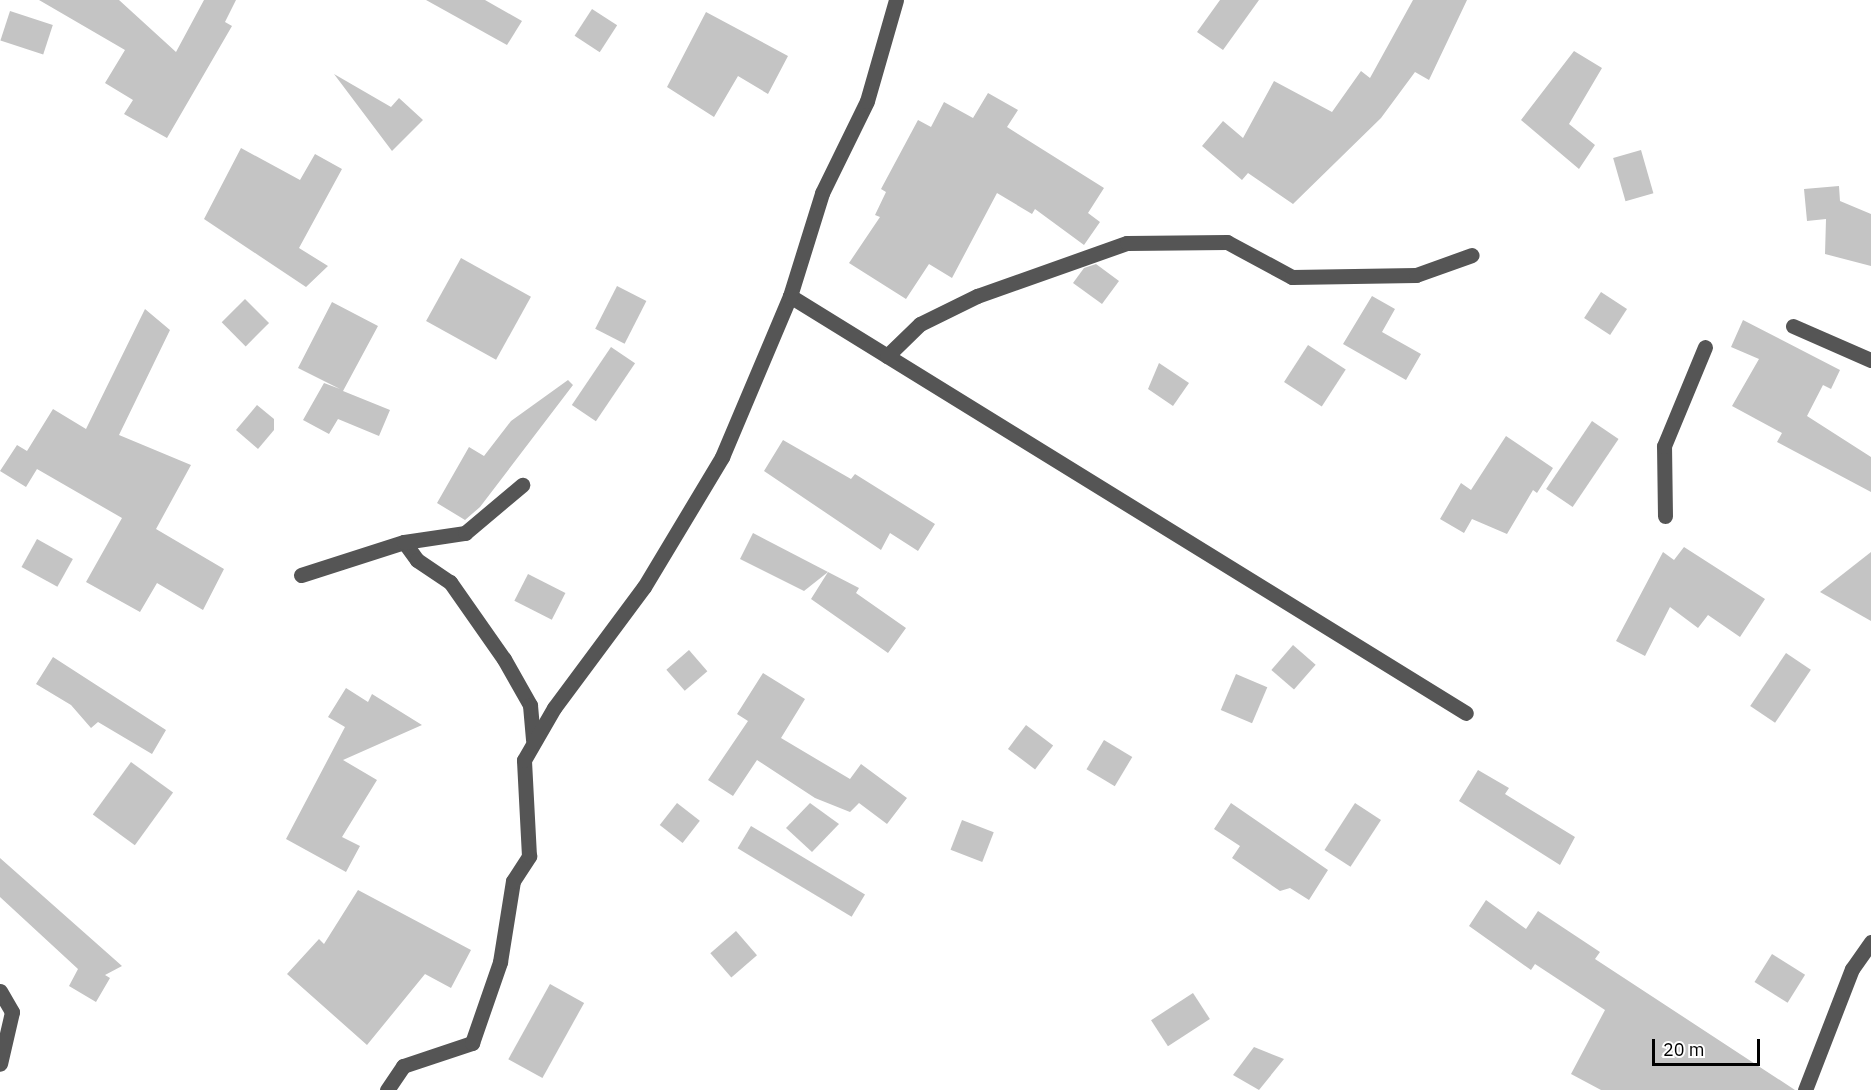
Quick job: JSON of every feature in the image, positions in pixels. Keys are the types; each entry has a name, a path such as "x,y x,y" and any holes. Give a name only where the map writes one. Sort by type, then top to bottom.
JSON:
{"street":[{"path":"533,740 615,630 722,457 790,296 822,194 867,101 896,0"},
{"path":"886,356 920,324 977,296 1127,243 1227,242 1292,277 1416,275 1472,255"},
{"path":"790,296 1466,713"},
{"path":"1793,326 1871,360"},
{"path":"1665,516 1664,446 1705,347"},
{"path":"301,575 404,542 465,534 522,485"},
{"path":"387,1090 403,1066 472,1043 500,962 513,881 529,856 523,776 533,740 530,705 493,642 450,582 417,560 404,542"},
{"path":"1805,1090 1852,969 1871,942"},
{"path":"0,991 12,1012 0,1064"}],"building":[{"path":"39,0 119,0 176,52 204,0 236,0 225,22 232,26 167,138 124,114 133,100 105,83 125,50"},
{"path":"426,0 485,0 522,21 507,45"},
{"path":"1220,0 1259,0 1223,50 1197,32"},
{"path":"1413,0 1467,0 1429,80 1415,72 1381,118 1293,204 1248,173 1242,180 1202,146 1223,121 1243,138 1274,81 1332,112 1361,71 1370,78"},
{"path":"592,9 617,25 600,52 575,36"},
{"path":"10,11 53,25 43,54 0,40"},
{"path":"706,12 788,56 768,94 738,76 714,117 667,87"},
{"path":"1574,51 1602,68 1569,124 1595,145 1579,169 1521,120"},
{"path":"334,74 391,107 399,98 423,120 392,151"},
{"path":"988,93 1018,110 1007,127 1104,188 1088,213 1100,222 1084,245 1035,209 1032,214 997,193 952,278 929,264 906,299 849,263 880,217 875,215 886,192 881,189 918,120 931,127 944,102 973,118"},
{"path":"241,148 300,180 315,154 342,169 299,248 328,266 306,287 204,219"},
{"path":"1641,150 1653,193 1626,201 1613,158"},
{"path":"1839,186 1840,201 1871,214 1871,266 1825,254 1826,219 1807,221 1804,189"},
{"path":"461,258 531,297 496,360 426,321"},
{"path":"1096,264 1119,281 1102,304 1073,283 1084,268"},
{"path":"617,286 646,301 625,344 595,329"},
{"path":"1601,292 1627,309 1610,335 1584,318"},
{"path":"1372,296 1395,309 1382,332 1421,354 1406,380 1343,344"},
{"path":"245,299 269,323 246,346 222,322"},
{"path":"332,302 378,326 343,391 390,410 379,436 338,419 329,434 303,420 324,383 340,389 298,368"},
{"path":"145,309 170,330 119,435 191,465 156,529 224,569 203,610 157,583 140,612 86,582 122,518 37,469 26,487 0,471 17,445 27,451 53,409 86,429"},
{"path":"1743,320 1840,370 1831,389 1823,385 1807,416 1871,457 1871,492 1777,442 1782,433 1732,406 1759,359 1731,347"},
{"path":"1308,345 1346,370 1322,406 1284,382"},
{"path":"611,347 635,363 596,421 572,405"},
{"path":"1159,363 1189,383 1173,406 1148,389"},
{"path":"568,380 573,385 480,507 465,520 437,503 469,447 484,456 511,421"},
{"path":"257,405 274,419 274,430 258,449 236,430"},
{"path":"1592,421 1619,439 1573,507 1546,489"},
{"path":"1506,436 1553,468 1537,493 1533,490 1507,534 1472,519 1464,533 1440,519 1461,483 1471,490"},
{"path":"783,440 851,479 855,474 935,524 918,551 890,533 881,550 764,471"},
{"path":"753,533 828,572 804,591 740,559"},
{"path":"37,539 73,559 57,587 21,567"},
{"path":"1684,547 1765,599 1740,637 1708,615 1698,628 1670,607 1645,656 1616,641 1663,552 1674,560"},
{"path":"1871,552 1871,621 1820,592"},
{"path":"828,572 859,588 856,593 906,628 888,653 811,599"},
{"path":"528,574 565,593 552,620 514,601"},
{"path":"1293,645 1316,665 1294,690 1271,670"},
{"path":"689,650 707,671 685,691 666,670"},
{"path":"1786,653 1811,670 1775,723 1750,706"},
{"path":"53,657 166,730 152,754 98,722 91,728 71,705 36,684"},
{"path":"763,673 805,699 781,738 850,779 861,764 907,798 887,824 859,803 850,812 815,798 757,760 733,796 708,780 748,721 737,714"},
{"path":"1236,674 1267,687 1252,723 1221,710"},
{"path":"346,688 368,702 372,694 422,725 343,760 377,780 342,837 360,846 346,872 286,839 345,727 328,717"},
{"path":"1026,725 1053,745 1035,769 1008,749"},
{"path":"1104,740 1132,757 1115,786 1086,769"},
{"path":"131,762 173,793 135,845 93,815"},
{"path":"1478,770 1509,788 1505,794 1575,837 1560,865 1459,801"},
{"path":"677,803 700,821 683,843 660,825"},
{"path":"810,803 839,824 812,852 786,828"},
{"path":"1231,803 1328,870 1309,900 1290,888 1280,891 1232,858 1240,846 1214,829"},
{"path":"1355,803 1381,820 1350,867 1325,850"},
{"path":"962,820 994,832 982,862 951,850"},
{"path":"751,826 865,895 852,917 738,848"},
{"path":"0,858 122,966 105,975 110,978 96,1002 69,986 78,969 0,897"},
{"path":"358,890 471,950 451,988 425,974 367,1045 287,974 319,939 324,944"},
{"path":"1486,900 1526,929 1538,911 1600,952 1595,959 1795,1090 1601,1090 1571,1074 1605,1010 1535,964 1531,970 1469,926"},
{"path":"736,931 757,955 731,977 710,953"},
{"path":"1772,954 1805,975 1788,1003 1755,982"},
{"path":"550,984 584,1003 542,1078 508,1059"},
{"path":"1193,993 1210,1019 1168,1046 1151,1020"},
{"path":"1254,1047 1284,1059 1259,1090 1233,1075"}]}
